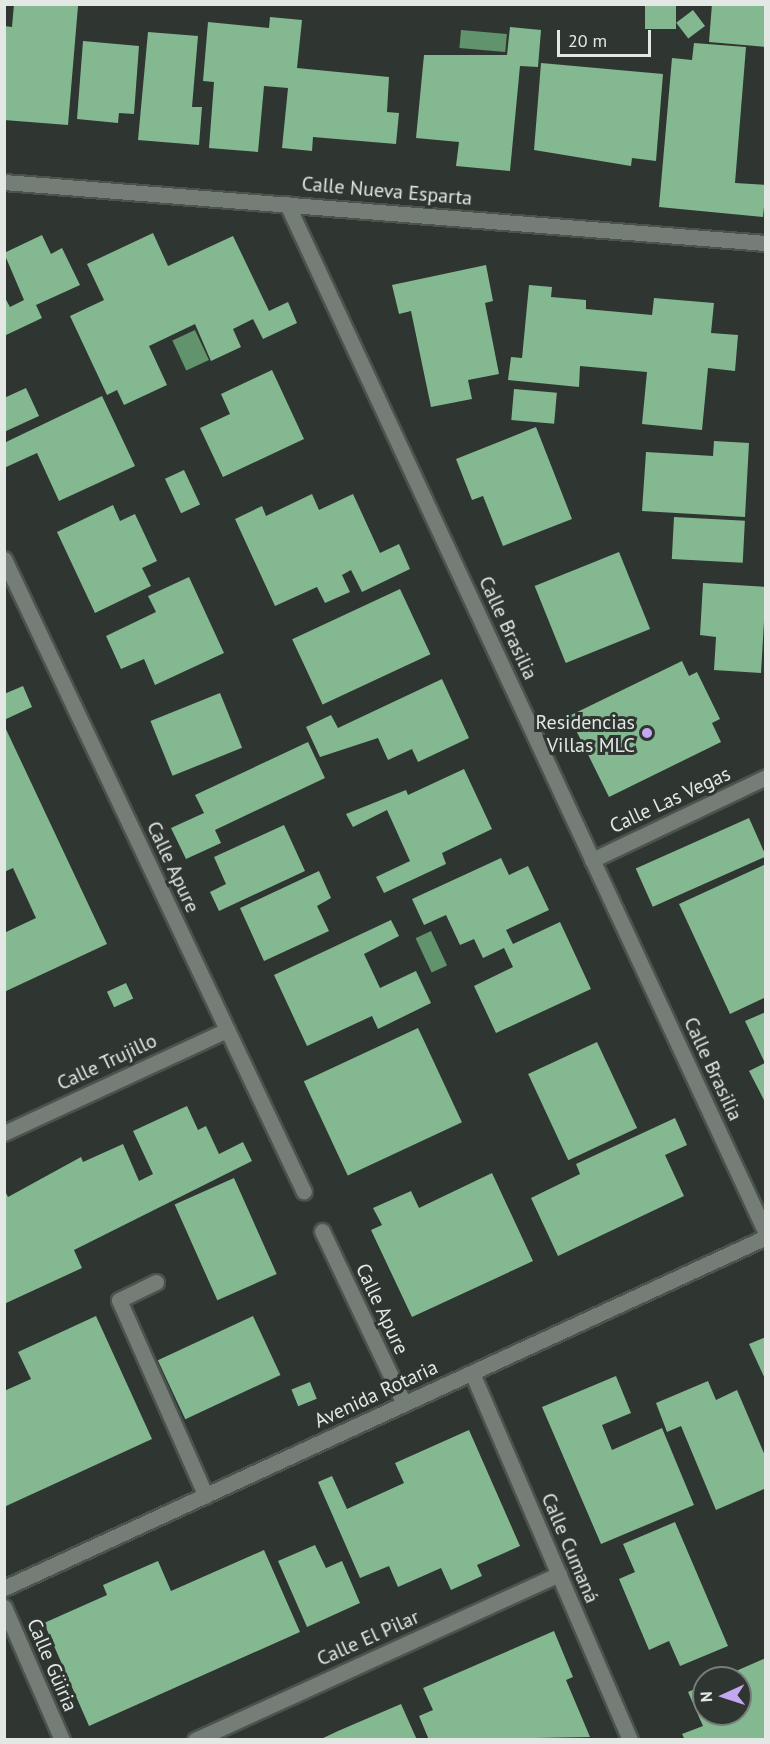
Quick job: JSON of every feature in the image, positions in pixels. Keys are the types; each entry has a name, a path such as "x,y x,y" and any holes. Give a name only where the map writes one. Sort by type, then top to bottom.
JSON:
{"street":[{"name":"Calle Nueva Esparta","path":"4,182 765,243"},
{"name":"Calle Brasilia","path":"287,204 765,1235"},
{"name":"Calle Apure","path":"4,559 304,1192"},
{"name":"Calle Las Vegas","path":"592,860 765,777"},
{"name":"Calle Trujillo","path":"4,1133 227,1030"},
{"name":"Calle Apure","path":"322,1231 404,1404"},
{"name":"Avenida Rotaria","path":"4,1588 472,1373 765,1235"},
{"path":"156,1282 119,1300 206,1496"},
{"name":"Calle Cumaná","path":"472,1373 630,1740"},
{"name":"Calle El Pilar","path":"195,1740 559,1574"},
{"name":"Calle Güiria","path":"4,1607 62,1740"}],"shaded area":[{"path":"461,30 507,34 505,52 459,48"},
{"path":"195,330 209,360 186,370 172,341"},
{"path":"431,931 447,965 432,973 416,938"}],"building":[{"path":"14,4 78,6 68,125 4,120 4,26 12,27"},
{"path":"645,4 676,4 676,29 645,29"},
{"path":"712,4 766,4 766,47 709,42"},
{"path":"693,10 705,26 688,39 676,23"},
{"path":"270,17 302,20 297,68 389,77 387,112 399,113 396,144 313,137 312,151 282,148 288,88 264,86 258,152 209,148 214,82 203,81 208,22 269,28"},
{"path":"510,27 541,30 538,67 520,66 510,171 456,166 459,142 416,138 424,55 507,55"},
{"path":"148,32 198,36 192,107 202,107 199,145 138,140"},
{"path":"83,41 139,46 134,114 119,113 118,123 77,119"},
{"path":"694,43 746,47 735,183 766,185 763,217 659,207 672,58 692,60"},
{"path":"541,63 663,74 656,161 632,158 631,166 534,150"},
{"path":"153,233 168,266 233,236 269,311 288,302 297,323 263,339 253,319 233,329 241,347 211,361 195,324 149,346 167,385 124,405 117,390 107,395 70,316 104,300 87,264"},
{"path":"42,235 51,254 62,248 80,285 36,305 42,318 4,336 4,296 10,307 24,300 4,253"},
{"path":"486,265 493,301 485,303 499,374 468,380 472,399 431,407 411,311 399,314 392,285"},
{"path":"529,285 552,287 551,297 586,300 586,309 652,315 654,298 714,303 711,333 738,335 735,371 708,368 702,430 642,424 647,372 580,366 579,387 508,380 511,357 522,358"},
{"path":"272,370 304,439 223,477 200,428 230,414 221,394"},
{"path":"26,388 39,416 4,432 4,398"},
{"path":"514,389 557,393 554,424 511,420"},
{"path":"102,396 135,466 59,501 37,453 4,468 4,443"},
{"path":"536,427 572,519 503,546 483,496 472,500 456,459"},
{"path":"714,441 749,443 745,517 642,511 646,452 713,456"},
{"path":"184,470 200,504 181,513 165,479"},
{"path":"312,494 319,510 353,494 380,553 399,544 410,569 362,592 351,570 342,575 350,592 325,603 317,587 275,606 235,519 262,506 266,516"},
{"path":"113,505 120,521 135,514 157,561 142,568 151,586 95,613 57,532"},
{"path":"674,517 745,521 743,563 672,559"},
{"path":"619,552 650,629 566,663 535,586"},
{"path":"189,577 224,653 155,685 144,659 121,669 106,636 156,612 148,596"},
{"path":"703,583 766,587 761,673 714,670 716,637 700,635"},
{"path":"400,589 430,654 323,705 292,639"},
{"name":"Residencias Villas MLC","path":"682,661 689,676 697,672 720,719 712,723 721,742 609,797 569,716"},
{"path":"442,679 469,738 418,762 412,749 388,760 378,738 320,757 306,727 331,715 338,728"},
{"path":"23,686 32,707 4,720 4,694"},
{"path":"220,693 242,748 173,776 150,721"},
{"path":"4,725 107,944 4,992 4,933 36,918 13,868 4,872"},
{"path":"308,742 325,778 215,830 221,843 186,859 171,828 204,813 195,795"},
{"path":"464,769 492,829 442,853 446,864 384,893 376,877 410,861 387,810 353,827 346,814 406,790 408,795"},
{"path":"749,818 766,856 653,907 636,868"},
{"path":"284,825 305,871 219,911 210,892 226,884 214,857"},
{"path":"501,858 509,875 528,866 549,910 506,930 513,944 560,922 591,989 496,1033 474,986 513,967 504,948 483,958 474,939 460,945 446,915 424,925 412,899"},
{"path":"766,864 766,997 730,1014 679,904"},
{"path":"319,871 331,898 317,906 329,931 264,961 240,908"},
{"path":"391,920 399,936 364,954 380,988 416,971 431,1003 378,1029 372,1016 307,1046 274,975"},
{"path":"126,983 133,998 114,1007 107,992"},
{"path":"766,1012 766,1104 749,1071 765,1063 745,1021"},
{"path":"418,1028 462,1122 348,1176 304,1081"},
{"path":"597,1042 637,1128 568,1160 528,1074"},
{"path":"187,1106 198,1130 206,1126 219,1154 243,1142 252,1161 74,1250 82,1268 4,1304 4,1189 8,1197 81,1157 83,1162 123,1144 139,1181 153,1174 133,1131"},
{"path":"675,1118 687,1145 665,1155 684,1196 558,1256 531,1198 580,1174 576,1164"},
{"path":"492,1173 533,1261 412,1317 371,1230 382,1225 373,1208 411,1191 419,1208"},
{"path":"234,1178 277,1274 217,1300 175,1204"},
{"path":"96,1316 152,1439 4,1507 4,1391 31,1379 18,1352"},
{"path":"253,1316 280,1375 185,1419 158,1360"},
{"path":"766,1337 766,1381 749,1344"},
{"path":"616,1376 631,1413 602,1425 612,1450 662,1428 694,1505 601,1544 542,1407"},
{"path":"708,1381 716,1400 737,1390 766,1458 766,1488 716,1510 681,1426 667,1432 656,1403"},
{"path":"310,1382 317,1399 298,1406 291,1389"},
{"path":"469,1430 520,1546 477,1565 482,1576 451,1590 441,1568 398,1587 389,1566 360,1578 318,1482 332,1476 347,1509 404,1483 395,1463"},
{"path":"675,1522 728,1646 680,1666 669,1641 649,1650 619,1579 635,1572 623,1544"},
{"path":"315,1545 326,1568 342,1561 360,1603 307,1627 278,1561"},
{"path":"264,1550 300,1632 89,1726 44,1623 107,1595 103,1585 158,1561 171,1591"},
{"path":"554,1631 573,1677 566,1680 590,1737 429,1740 419,1716 433,1710 423,1688"},
{"path":"766,1658 766,1740 685,1740 682,1734 703,1726 752,1726 752,1666 748,1666"},
{"path":"401,1704 417,1740 319,1740 338,1731"}],"place":[{"name":"Residencias Villas MLC","path":"647,733"}]}
